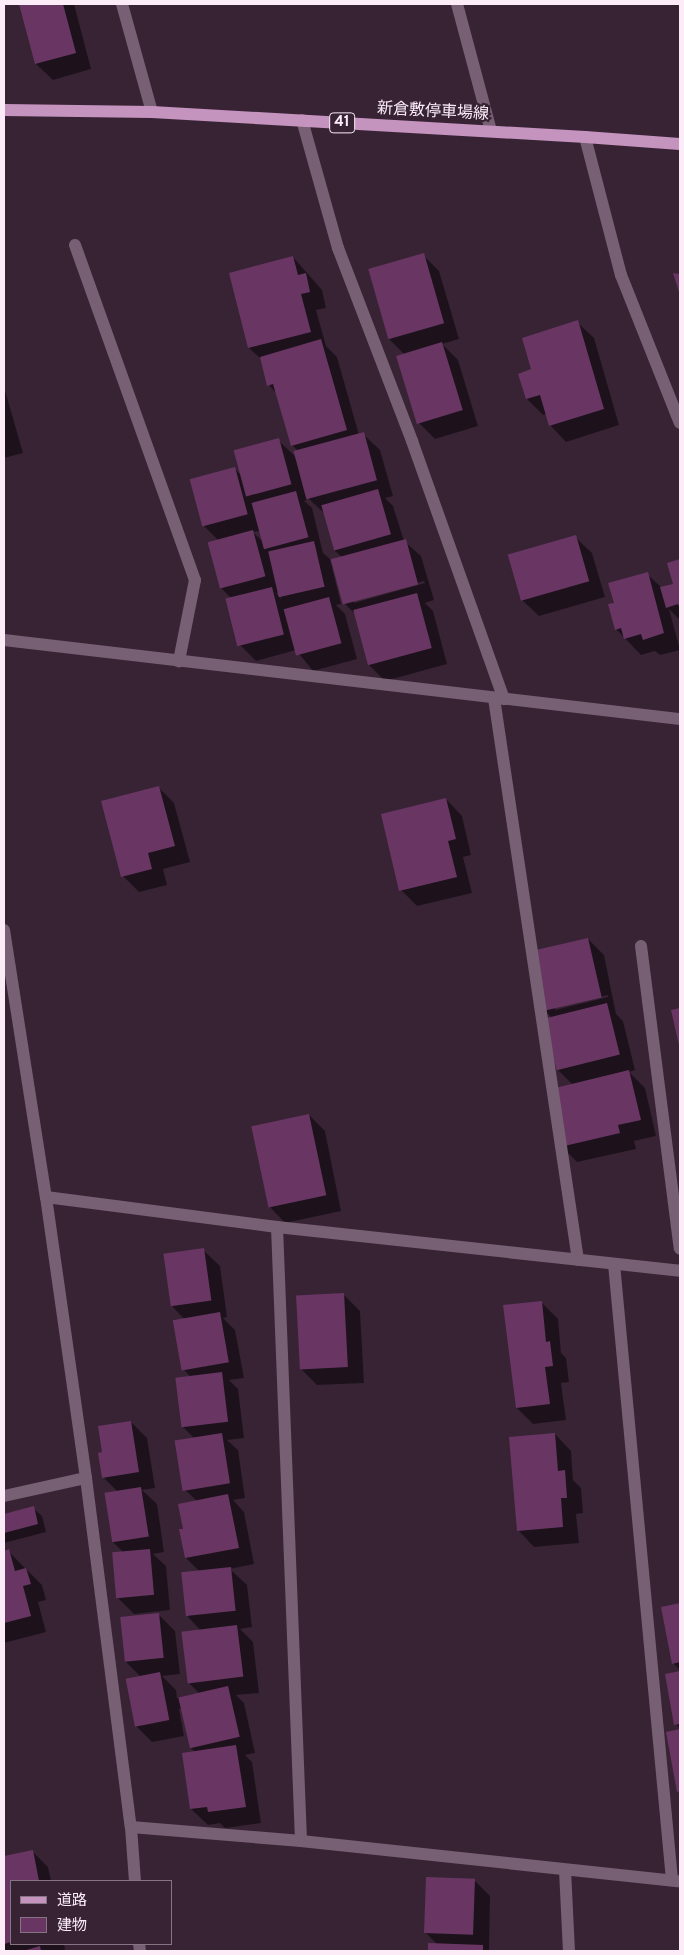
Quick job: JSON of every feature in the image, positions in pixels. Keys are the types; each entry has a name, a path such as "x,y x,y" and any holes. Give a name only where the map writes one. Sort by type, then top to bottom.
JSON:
{"main road":[{"name":"新倉敷停車場線","path":"4,110 152,112 491,131 680,144"}],"street":[{"path":"122,4 152,112"},
{"path":"457,4 491,131"},
{"path":"302,120 338,248 412,441 499,699 578,1260"},
{"path":"585,137 621,275 680,423"},
{"path":"75,244 195,580 178,661"},
{"path":"4,640 499,699 680,718"},
{"path":"4,930 10,1007 46,1197 86,1478 131,1827 135,1880"},
{"path":"641,946 680,1249"},
{"path":"46,1197 277,1227 680,1271"},
{"path":"277,1227 301,1841"},
{"path":"131,1827 301,1841 676,1881 614,1264"},
{"path":"4,1496 86,1478"},
{"path":"565,1870 569,1951"}],"building":[{"path":"19,4 63,4 76,53 35,64"},
{"path":"424,253 444,323 388,339 368,269"},
{"path":"293,256 298,275 306,273 310,292 301,294 311,332 248,348 229,273"},
{"path":"673,273 680,274 680,295"},
{"path":"578,320 604,409 549,426 540,395 526,399 518,374 531,369 522,338"},
{"path":"321,339 347,430 291,446 273,384 267,386 260,357"},
{"path":"442,342 463,410 417,424 396,356"},
{"path":"364,432 377,480 306,499 293,451"},
{"path":"279,438 291,484 246,497 234,450"},
{"path":"235,467 248,514 202,526 190,479"},
{"path":"378,489 391,534 334,550 321,505"},
{"path":"296,491 308,537 264,549 252,503"},
{"path":"253,530 265,576 220,589 208,542"},
{"path":"576,535 589,581 521,601 508,555"},
{"path":"406,539 418,584 343,605 331,559"},
{"path":"314,541 325,587 279,597 268,552"},
{"path":"680,559 680,609 678,604 666,608 660,587 673,584 667,563"},
{"path":"648,572 664,633 643,640 641,634 624,639 621,628 615,630 608,604 614,603 608,583"},
{"path":"272,587 284,635 237,646 225,599"},
{"path":"417,593 432,648 368,665 353,610"},
{"path":"329,597 341,643 296,656 284,609"},
{"path":"159,786 175,846 148,853 152,869 121,877 101,801"},
{"path":"446,798 456,839 448,841 457,877 399,891 381,814"},
{"path":"588,938 602,997 544,1011 531,951"},
{"path":"607,1003 620,1054 557,1070 544,1019"},
{"path":"680,1008 680,1045 679,1045 671,1010"},
{"path":"629,1070 641,1120 618,1125 620,1133 560,1147 547,1090"},
{"path":"309,1114 326,1195 269,1207 251,1126"},
{"path":"204,1248 211,1300 171,1306 163,1254"},
{"path":"344,1293 348,1367 300,1369 296,1296"},
{"path":"542,1301 546,1342 550,1341 553,1366 545,1367 550,1404 516,1408 503,1305"},
{"path":"220,1312 229,1362 182,1371 173,1320"},
{"path":"222,1372 228,1422 181,1427 175,1378"},
{"path":"131,1421 139,1472 102,1478 98,1453 102,1452 98,1426"},
{"path":"222,1433 230,1483 183,1491 175,1441"},
{"path":"555,1433 558,1471 565,1470 567,1498 561,1498 563,1527 517,1531 509,1437"},
{"path":"141,1487 149,1536 112,1542 104,1493"},
{"path":"228,1494 239,1548 185,1558 179,1529 183,1529 178,1504"},
{"path":"34,1506 38,1524 4,1533 4,1514"},
{"path":"9,1549 15,1571 26,1568 31,1584 23,1586 31,1616 4,1623 4,1551"},
{"path":"150,1549 154,1595 116,1598 112,1552"},
{"path":"231,1567 236,1611 186,1616 181,1572"},
{"path":"680,1603 680,1662 672,1664 661,1607"},
{"path":"159,1613 164,1658 125,1662 120,1617"},
{"path":"237,1625 243,1677 188,1683 181,1632"},
{"path":"680,1671 680,1724 674,1725 665,1674"},
{"path":"160,1672 169,1720 135,1727 126,1679"},
{"path":"228,1686 240,1737 190,1748 178,1697"},
{"path":"680,1729 680,1791 677,1792 666,1732"},
{"path":"236,1745 246,1807 208,1812 207,1807 190,1809 182,1753"},
{"path":"33,1850 39,1880 10,1880 10,1942 4,1944 4,1856"},
{"path":"426,1877 475,1879 473,1935 424,1933"},
{"path":"428,1943 483,1945 483,1951 428,1951"},
{"path":"40,1946 41,1951 23,1951"}]}
